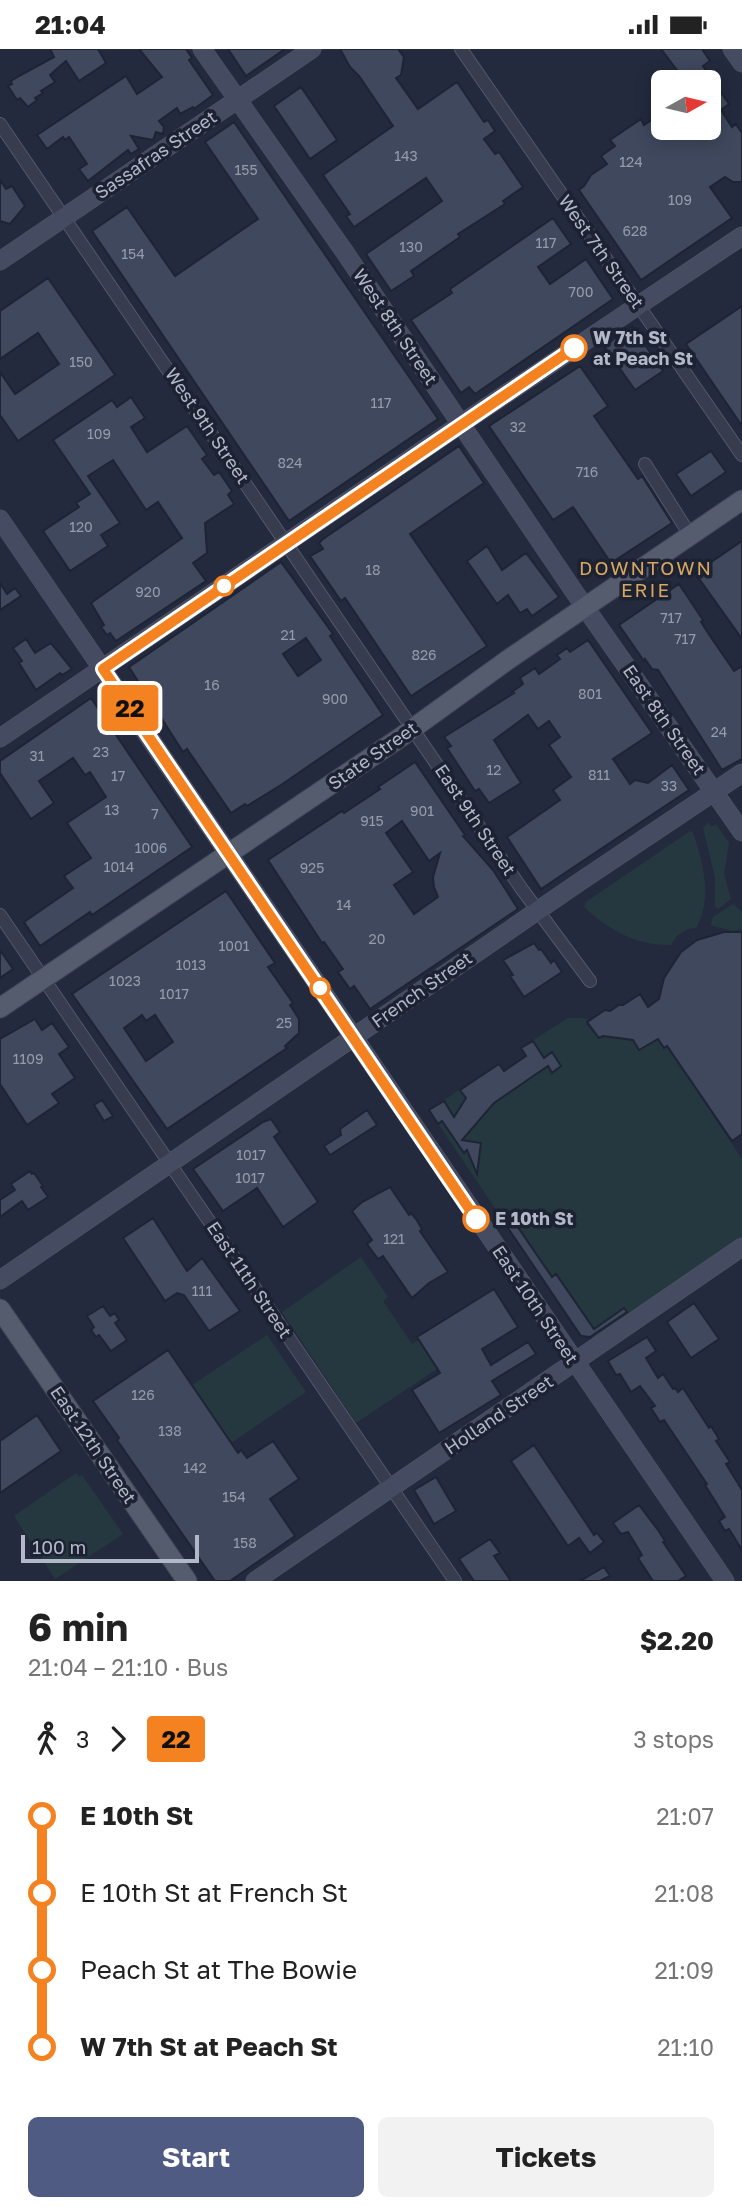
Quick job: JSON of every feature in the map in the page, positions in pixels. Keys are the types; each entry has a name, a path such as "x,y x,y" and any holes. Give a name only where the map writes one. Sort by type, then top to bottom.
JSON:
{"main road":[{"name":"State Street","path":"0,1008 414,728 509,659 742,500"},
{"name":"East 12th Street","path":"0,1308 187,1581"}],"street":[{"name":"West 8th Street","path":"202,49 586,608"},
{"name":"Sassafras Street","path":"0,261 312,49"},
{"name":"West 7th Street","path":"461,49 742,455"},
{"path":"732,49 742,63"},
{"name":"West 9th Street","path":"0,124 414,728"},
{"path":"0,738 742,236"},
{"path":"645,464 690,535"},
{"name":"East 10th Street","path":"0,519 725,1581"},
{"name":"East 8th Street","path":"586,608 742,832"},
{"name":"East 9th Street","path":"414,728 590,981"},
{"name":"French Street","path":"0,1280 742,773"},
{"name":"East 11th Street","path":"0,915 455,1581"},
{"name":"Holland Street","path":"255,1581 742,1247"}],"shaded area":[{"path":"709,822 711,827 716,824 729,843 724,874 731,899 718,909 715,906 715,877 703,828"},
{"path":"690,831 693,832 697,844 705,880 704,905 696,928 681,933 671,945 647,943 613,929 584,907 586,902"},
{"path":"733,904 742,912 742,929 733,931 711,924 713,917"},
{"path":"568,1018 590,1020 586,1024 599,1038 603,1036 633,1040 639,1049 658,1039 664,1048 667,1046 742,1159 742,1238 598,1338 581,1336 429,1110 499,1064 505,1071 526,1056 521,1048"},
{"path":"361,1257 388,1297 383,1301 412,1344 419,1340 437,1369 356,1423 282,1312"},
{"path":"267,1335 306,1392 231,1443 192,1385"},
{"path":"76,1473 79,1477 82,1475 123,1534 55,1579 14,1516"}],"building":[{"path":"50,49 98,49 106,63 79,81 66,61 50,75 55,82 41,91 43,93 28,107 20,98 17,100 8,86 12,84 11,81 54,57"},
{"path":"139,49 186,49 192,58 189,60 213,95 194,109 193,107 180,114 177,108 159,121 164,127 163,134 156,132 153,140 131,136 139,149 131,154 128,150 88,181 79,169 87,164 69,137 65,140 63,137 47,149 37,135 126,76 137,94 162,77"},
{"path":"228,49 285,49 246,76"},
{"path":"340,49 398,49 404,57 401,75 396,78 418,109 457,82 484,122 488,120 495,131 484,139 495,154 499,152 523,187 503,201 505,204 458,234 460,237 411,271 414,276 391,291 366,254 442,201 426,178 354,227 346,216 350,214 323,175 393,126"},
{"path":"661,49 702,49 710,61 703,66 706,70 677,70"},
{"path":"301,87 337,140 310,159 274,106"},
{"path":"721,92 729,104 721,110"},
{"path":"721,110 732,127 736,124 742,133 742,182 733,182 725,177 710,187 732,218 641,280 579,190 591,175 607,164 601,156 615,146 610,140 641,119 644,125 651,120 651,140 721,140"},
{"path":"234,122 438,419 289,521 92,231 127,207 175,276 258,219 205,142"},
{"path":"0,180 6,189 12,186 25,206 10,224 0,221"},
{"path":"553,218 571,244 538,267 550,284 586,259 613,299 475,394 469,387 461,393 411,320 452,293 450,289"},
{"path":"48,278 115,375 18,441 0,415 0,372 15,394 59,364 38,333 0,359 0,311"},
{"path":"742,306 742,426 686,344"},
{"path":"632,326 663,371 635,390 604,346"},
{"path":"580,366 608,406 594,416 638,479 642,476 672,523 611,563 573,507 553,520 489,426"},
{"path":"131,397 145,418 131,427 147,452 187,426 207,455 202,459 214,475 219,472 232,491 228,495 234,504 205,523 207,553 193,563 206,581 116,641 101,627 104,625 91,603 182,538 158,502 146,510 113,460 88,476 120,523 101,535 108,546 70,571 43,531 79,507 76,503 90,494 53,440 112,400 117,407"},
{"path":"459,446 484,483 410,534 487,646 411,696 345,598 341,601 310,556 323,549 319,543 323,539"},
{"path":"711,451 726,472 691,496 676,474"},
{"path":"742,541 742,639 695,573"},
{"path":"487,546 502,570 526,553 559,597 532,616 527,609 520,613 508,595 497,604 467,561"},
{"path":"281,562 333,634 330,636 383,715 281,785 231,813 187,749 183,752 129,667","holes":["306,638 321,660 298,676 283,654"]},
{"path":"0,583 7,594 15,588 21,596 0,610"},
{"path":"679,584 734,671 742,666 742,759 722,770 658,670 652,669 645,659 644,661 619,625"},
{"path":"26,639 35,653 51,643 72,669 62,675 60,673 36,690 13,648"},
{"path":"588,640 652,733 613,759 630,784 635,780 648,783 672,765 689,790 541,889 507,837 560,800 553,790 571,777 549,745 560,737 549,721 538,729 528,715 494,740 521,783 489,803 479,789 475,791 447,748 451,746 444,737 514,693 512,692 523,684 520,678 535,668 539,674 560,659 557,655 567,648 570,652"},
{"path":"91,698 192,847 92,915 90,912 40,946 24,922 73,888 64,876 91,858 67,823 106,797 90,772 85,775 73,758 39,781 54,803 31,819 0,773 0,761"},
{"path":"415,762 465,835 463,836 493,870 518,909 370,1009 354,986 350,989 338,972 343,969 324,942 322,943 268,860 342,811 344,813 380,789 378,787","holes":["402,821 429,861 440,853 433,877 438,897 414,914 394,885 413,872 386,833"]},
{"path":"226,891 275,963 268,967 293,1003 290,1005 299,1019 299,1033 285,1046 287,1048 167,1129 72,994","holes":["142,1015 146,1021 155,1015 173,1042 146,1061 124,1028"]},
{"path":"724,932 742,932 742,1134 732,1141 667,1046 664,1048 658,1039 639,1050 633,1040 603,1036 599,1038 587,1022 605,1010 610,1011 640,994 648,1007 659,999 664,978 681,952 697,940"},
{"path":"534,943 551,963 554,960 562,972 524,997 503,960"},
{"path":"0,950 13,969 0,978"},
{"path":"35,1019 42,1030 52,1023 69,1047 59,1054 75,1078 52,1094 59,1103 27,1125 0,1084 0,1039"},
{"path":"533,1041 544,1058 552,1052 561,1066 552,1073 548,1066 494,1103 462,1140 481,1143 477,1174 467,1150 464,1153 442,1121 438,1124 429,1110 444,1101 454,1117 466,1098 460,1090 499,1064 504,1071 526,1056 521,1048"},
{"path":"102,1100 113,1116 104,1121 94,1105"},
{"path":"367,1110 377,1125 330,1155 324,1146 341,1135 340,1129"},
{"path":"271,1119 280,1132 274,1137 318,1202 283,1227 257,1188 223,1211 193,1169"},
{"path":"30,1171 43,1186 41,1187 48,1197 28,1210 22,1201 0,1217 0,1200 15,1190 11,1184"},
{"path":"390,1187 409,1215 411,1213 416,1219 422,1229 420,1231 448,1272 429,1283 412,1298 383,1256 378,1259 367,1244 372,1240 352,1211 362,1202"},
{"path":"153,1218 187,1271 202,1258 240,1311 209,1331 184,1295 177,1293 165,1301 123,1238"},
{"path":"515,1223 552,1277 556,1274 594,1329 624,1308 627,1312 590,1337 581,1336 508,1228"},
{"path":"494,1289 518,1327 482,1349 491,1365 528,1342 536,1354 492,1381 501,1395 439,1433 412,1390 440,1373 417,1337"},
{"path":"694,1303 719,1339 691,1358 667,1322"},
{"path":"103,1306 110,1316 115,1313 119,1320 115,1323 127,1340 111,1351 99,1335 96,1337 91,1330 94,1327 87,1316"},
{"path":"647,1337 656,1351 646,1358 658,1378 663,1374 678,1392 683,1388 709,1428 711,1426 719,1439 716,1441 730,1462 726,1464 742,1490 742,1550 729,1529 725,1531 719,1521 725,1517 705,1485 707,1484 664,1420 660,1422 651,1408 655,1406 640,1386 631,1392 608,1361"},
{"path":"168,1350 238,1453 241,1450 247,1458 273,1441 299,1479 270,1499 295,1536 230,1581 215,1581 93,1401"},
{"path":"37,1415 61,1451 0,1493 0,1441"},
{"path":"534,1445 594,1535 597,1533 604,1542 590,1553 579,1538 568,1546 511,1461"},
{"path":"436,1477 456,1511 434,1524 414,1490"},
{"path":"639,1505 686,1576 678,1581 653,1581 638,1558 642,1555 628,1532 621,1534 613,1523"},
{"path":"490,1539 500,1553 494,1556 511,1581 474,1581 459,1559"},
{"path":"604,1567 610,1576 600,1581 580,1581"}],"bus line":[{"name":"22","path":"476,1219 103,669 574,348"}],"place":[{"name":"W 7th St at Peach St","path":"574,348"},
{"name":"E 10th St","path":"476,1219"}],"district":[{"name":"DOWNTOWN ERIE","path":"646,579"}]}
